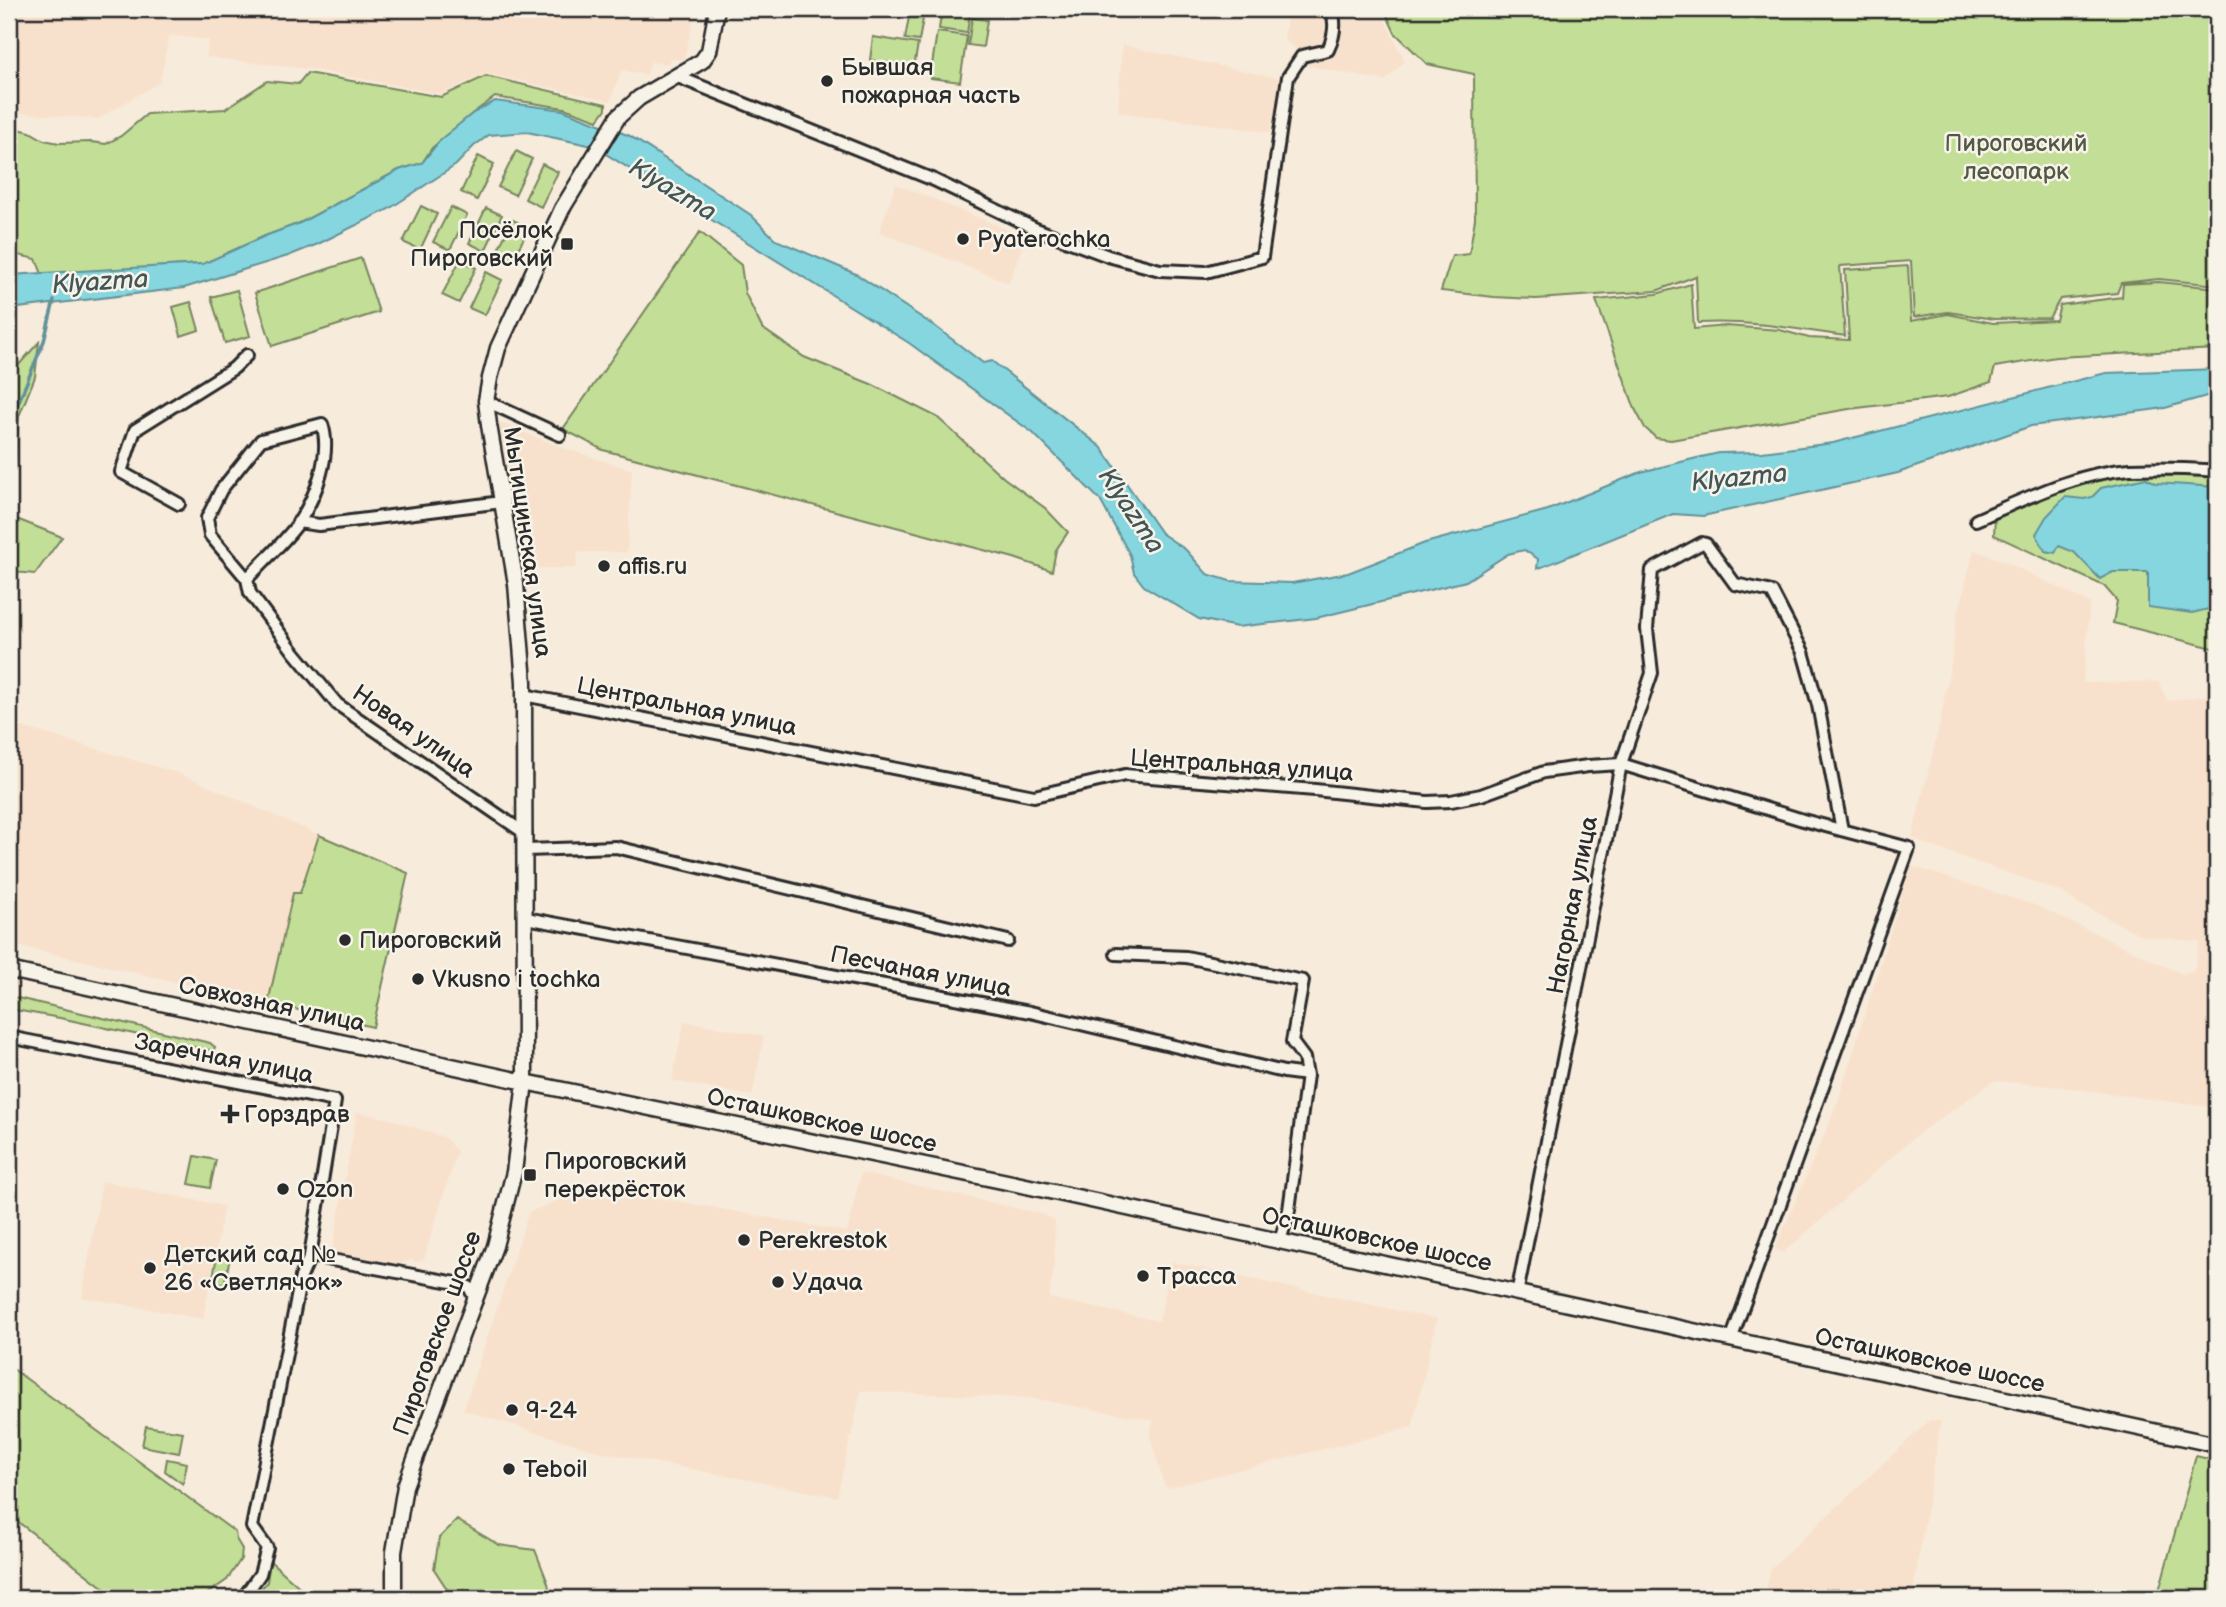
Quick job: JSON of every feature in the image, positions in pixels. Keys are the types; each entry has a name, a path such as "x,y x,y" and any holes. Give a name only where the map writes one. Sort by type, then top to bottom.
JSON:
{"main road":[{"name":"Мытищинская улица","path":"525,1082 524,695 516,584 486,401 489,378 498,348 562,209 592,157 618,117 639,98 702,61 709,51 717,9"},
{"name":"Совхозная улица","path":"9,970 525,1082"},
{"name":"Осташковское шоссе","path":"525,1082 1280,1241 2217,1445"},
{"name":"Пироговское шоссе","path":"394,1598 394,1552 405,1486 495,1245 512,1183 525,1082"}],"street":[{"path":"678,76 934,180 1036,229 1108,256 1160,270 1206,272 1262,257 1288,77 1302,56 1328,50 1334,38 1334,16 1331,9"},
{"path":"179,505 121,472 135,430 234,368 247,355"},
{"path":"486,401 560,435"},
{"name":"Новая улица","path":"299,522 323,472 325,435 322,424 261,440 220,491 207,518 210,535 247,579 250,593 337,704 526,834"},
{"path":"1976,520 2079,479 2129,470 2217,471"},
{"path":"247,579 299,522 320,525 502,502"},
{"name":"Нагорная улица","path":"1517,1294 1621,764 1652,673 1647,629 1653,570 1702,543 1706,544 1735,584 1772,592 1803,652 1818,705 1842,830"},
{"name":"Центральная улица","path":"524,695 1034,796 1125,775 1426,802 1451,801 1481,795 1544,772 1621,764 1803,820 1909,848 1731,1340"},
{"path":"526,849 616,847 1008,941"},
{"name":"Песчаная улица","path":"526,918 1030,1012 1284,1072 1307,1075"},
{"path":"1116,954 1186,957 1303,981 1292,1042 1304,1058 1307,1075 1289,1210 1280,1241"},
{"name":"Заречная улица","path":"9,1037 335,1101 310,1256 302,1277 253,1527 267,1548 260,1574 243,1598"},
{"path":"310,1256 462,1284 469,1287 475,1301"},
{"path":"462,1284 484,1278"}],"shaded area":[{"path":"9,9 696,9 684,60 670,59 668,64 651,62 647,75 622,70 610,101 487,74 441,94 314,70 206,57 209,40 169,35 160,82 98,119 9,112"},
{"path":"1288,9 1379,9 1405,61 1385,81 1308,66 1309,58 1284,40"},
{"path":"1122,45 1282,79 1270,132 1118,112"},
{"path":"896,184 1026,237 1009,283 879,232"},
{"path":"498,422 561,447 632,470 627,552 578,552 576,568 532,568 532,521 517,520"},
{"path":"1974,550 2006,562 2090,603 2083,683 2158,682 2168,701 2217,694 2217,1108 2062,1087 1994,1081 1918,1134 1783,1253 1775,1249 1836,1107 1911,866 2037,906 2182,974 2194,971 2200,942 2143,936 2076,902 2062,892 1912,837 1940,723 1956,622"},
{"path":"9,723 181,774 319,835 300,894 293,893 268,1003 9,944"},
{"path":"684,1021 764,1036 752,1096 672,1081"},
{"path":"357,1112 387,1118 444,1137 457,1151 424,1259 415,1262 413,1259 401,1264 332,1252"},
{"path":"861,1173 1046,1215 1055,1221 1054,1266 1049,1298 1159,1321 1172,1262 1437,1319 1412,1427 1168,1488 1164,1485 1150,1435 1153,1420 1029,1398 861,1391 837,1497 601,1452 463,1410 529,1212 569,1196 572,1182 847,1232"},
{"name":"Детский сад № 26 «Светлячок»","path":"102,1181 224,1206 203,1319 82,1297"},
{"path":"1930,1420 1941,1421 1912,1598 1765,1598 1770,1569"}],"green space":[{"path":"942,9 970,13 967,33 939,29"},
{"name":"Пироговский лесопарк","path":"1384,9 2217,9 2217,285 2159,279 2121,283 2117,293 2060,299 2049,318 1994,319 1948,312 1914,317 1911,261 1840,266 1845,336 1754,324 1698,323 1696,276 1656,291 1536,299 1441,291 1452,256 1469,254 1475,219 1474,74 1427,64 1395,33"},
{"path":"909,17 923,19 919,41 905,39"},
{"path":"972,18 987,20 983,47 968,45"},
{"path":"937,32 967,36 960,82 930,78"},
{"path":"873,37 918,44 914,67 870,60"},
{"path":"307,73 441,97 486,76 606,104 606,109 598,120 564,108 495,97 432,148 422,163 399,170 300,223 203,264 42,274 36,259 9,253 9,197 14,182 9,172 9,128 30,132 44,140 59,143 106,144 121,136 147,114 225,109 267,81 298,84"},
{"path":"516,151 532,159 515,195 498,187"},
{"path":"478,156 494,164 477,200 461,192"},
{"path":"542,164 558,172 541,207 525,199"},
{"path":"421,206 437,214 420,250 403,242"},
{"path":"451,207 467,215 450,250 433,242"},
{"path":"486,208 502,215 485,251 469,243"},
{"path":"513,220 529,228 511,263 495,255"},
{"path":"700,232 741,265 745,293 762,328 804,357 871,384 937,417 1004,478 1045,508 1068,532 1056,550 1052,571 1014,558 603,450 563,429"},
{"path":"361,258 379,312 272,346 255,293"},
{"path":"460,260 476,268 459,303 442,295"},
{"path":"1908,266 1911,321 1948,314 1993,323 2056,320 2060,305 2122,297 2123,284 2159,282 2217,288 2217,349 2056,357 1995,367 1991,382 1948,397 1849,409 1671,440 1656,438 1645,428 1635,409 1596,300 1656,294 1691,284 1694,329 1726,326 1780,330 1809,338 1849,340 1845,270"},
{"path":"486,272 502,280 485,315 469,308"},
{"path":"237,290 250,336 225,343 211,297"},
{"path":"191,302 199,330 181,336 173,307"},
{"path":"39,342 35,377 19,416 15,467 9,481 9,411 16,368"},
{"path":"2128,472 2217,475 2217,649 2113,623 2117,601 2104,586 1994,535 1995,517 2056,490"},
{"path":"9,516 62,537 35,574 14,572 9,585"},
{"name":"Пироговский","path":"319,835 408,873 373,1027 268,1003 293,893 300,893"},
{"path":"9,996 210,1043 215,1047 213,1051 9,1009"},
{"path":"195,1156 216,1160 210,1188 189,1184"},
{"path":"218,1251 226,1253 230,1258 224,1285 212,1282"},
{"path":"9,1366 235,1532 242,1549 241,1559 227,1580 201,1598 117,1598 9,1515"},
{"path":"146,1426 183,1432 179,1453 142,1446"},
{"path":"2196,1456 2217,1461 2217,1598 2157,1598"},
{"path":"167,1459 187,1463 183,1484 165,1471"},
{"path":"457,1520 499,1545 535,1550 551,1598 453,1598 434,1569 439,1538"},
{"path":"270,1561 312,1598 253,1598 267,1582"}],"water":[{"name":"Klyazma","path":"495,101 563,110 630,136 751,215 776,240 856,274 936,327 983,363 992,361 1101,447 1161,533 1186,550 1207,574 1230,581 1292,583 1348,573 1425,543 1548,510 1641,472 1719,453 1762,452 1833,443 2106,373 2217,369 2217,393 2165,408 2031,426 1898,473 1703,516 1673,514 1537,569 1538,559 1524,550 1508,554 1466,581 1316,618 1237,627 1199,619 1144,586 1134,573 1130,555 1100,500 1033,433 909,343 593,146 527,132 489,135 456,165 389,209 288,256 184,288 9,309 9,275 203,264 300,223 399,170 422,163 441,139 473,113"},
{"path":"2146,478 2156,483 2217,487 2217,607 2192,613 2148,607 2148,572 2113,572 2100,579 2074,552 2059,546 2055,553 2045,551 2036,534 2046,517 2065,497 2084,499 2092,497 2101,488"}],"waterway":[{"name":"Klyazma","path":"9,463 14,413 44,341 54,301"}],"place":[{"name":"Бывшая пожарная часть","path":"827,81"},
{"name":"Pyaterochka","path":"963,239"},
{"name":"Посёлок Пироговский","path":"567,244"},
{"name":"affis.ru","path":"604,566"},
{"name":"Пироговский","path":"345,940"},
{"name":"Vkusno i tochka","path":"418,979"},
{"name":"Горздрав","path":"230,1114"},
{"name":"Пироговский перекрёсток","path":"530,1175"},
{"name":"Ozon","path":"283,1189"},
{"name":"Perekrestok","path":"744,1240"},
{"name":"Детский сад № 26 «Светлячок»","path":"150,1268"},
{"name":"Трасса","path":"1143,1276"},
{"name":"Удача","path":"778,1282"},
{"name":"9-24","path":"512,1410"},
{"name":"Teboil","path":"509,1469"}]}
